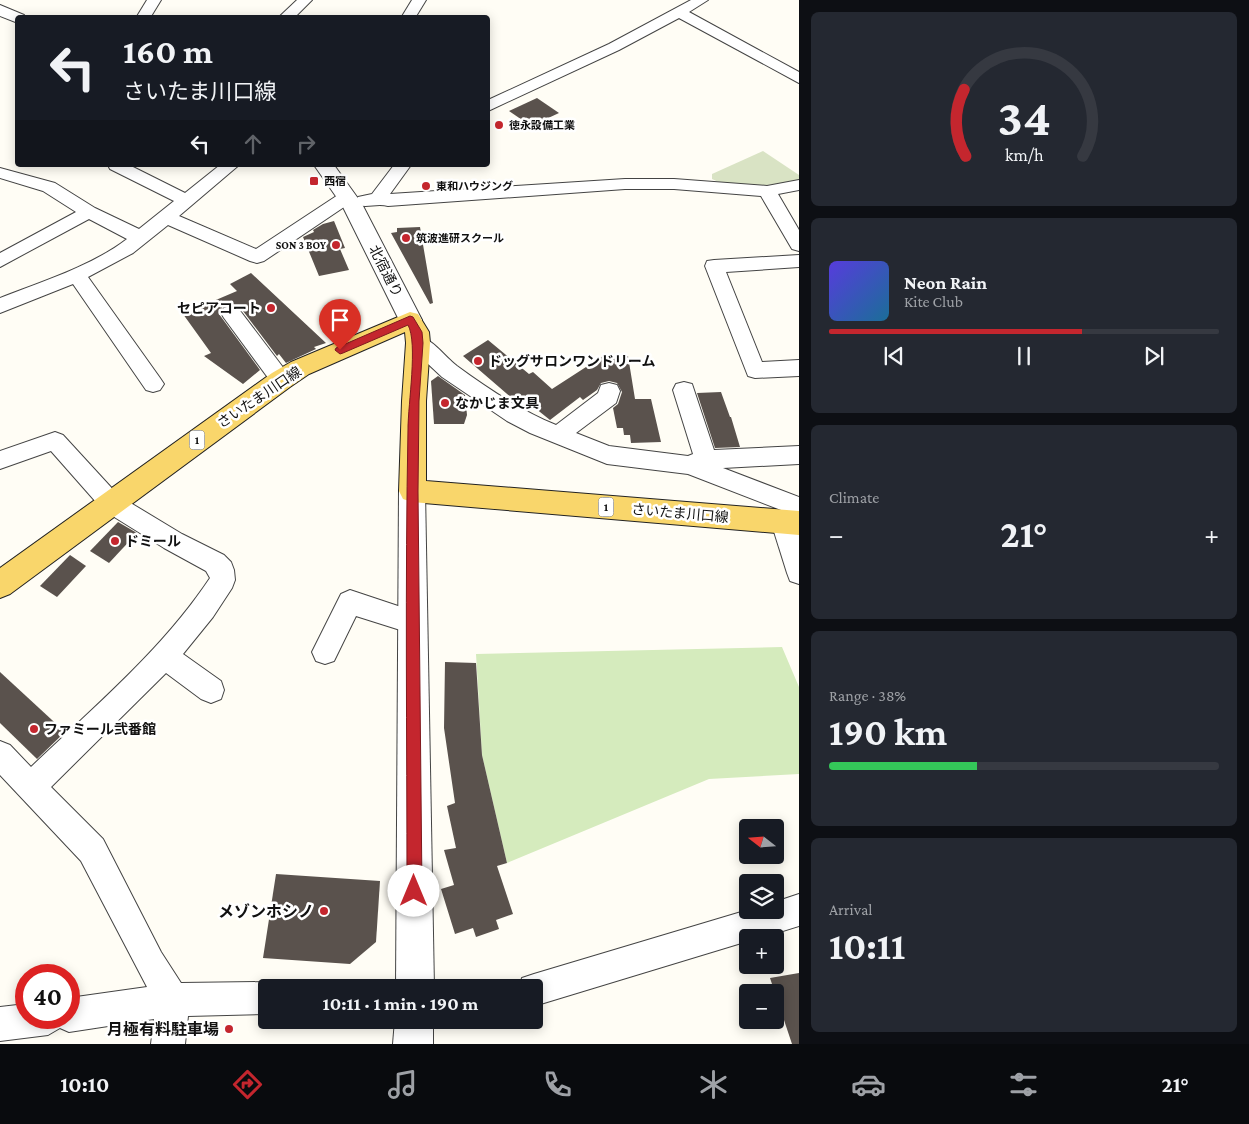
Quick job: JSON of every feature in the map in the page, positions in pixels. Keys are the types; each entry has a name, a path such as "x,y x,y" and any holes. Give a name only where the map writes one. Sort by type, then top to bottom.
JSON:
{"main road":[{"name":"さいたま川口線","path":"0,586 111,503 300,368 414,332"},
{"path":"412,491 414,332"},
{"name":"さいたま川口線","path":"412,491 794,517"}],"street":[{"path":"145,15 154,0"},
{"path":"288,15 305,0"},
{"path":"410,15 419,0"},
{"path":"490,105 614,47 702,0"},
{"path":"0,10 15,17"},
{"path":"679,12 799,78"},
{"path":"120,167 186,200"},
{"path":"0,306 77,275 126,249 228,167"},
{"name":"北宿通り","path":"325,167 350,201 414,332"},
{"path":"378,198 401,167"},
{"path":"0,173 49,187 89,212 141,238"},
{"path":"0,193 24,180"},
{"path":"166,217 257,257 350,201 625,184 674,184 767,191 799,185"},
{"path":"767,191 799,245"},
{"path":"0,261 89,212"},
{"path":"799,261 714,266 755,370 799,368"},
{"path":"77,275 153,384"},
{"path":"231,314 281,380"},
{"path":"414,332 449,371 480,393 523,419 607,455 698,462 799,455"},
{"path":"684,390 698,462 794,517 799,574"},
{"path":"558,435 608,396 609,391"},
{"path":"0,460 55,441 111,503 166,537 215,563 222,570 223,580 218,590 165,656 32,786"},
{"path":"412,491 415,979"},
{"path":"325,652 350,602 413,622"},
{"path":"165,656 212,690"},
{"path":"0,756 32,786 92,850 150,963 173,1000 168,1044"},
{"path":"543,987 799,910"},
{"path":"80,1013 173,1000 258,998"},
{"path":"0,1024 15,1022"}],"green space":[{"path":"763,151 799,175 799,180 779,184 743,186 721,183 712,179 712,174"},
{"path":"782,647 799,687 799,774 709,779 507,863 482,755 476,654"}],"building":[{"path":"537,98 559,113 531,126 509,111"},
{"path":"334,221 345,248 340,249 349,270 319,276 303,237 314,232 313,230 323,224"},
{"path":"420,227 433,303 430,304 391,233 397,232 397,228"},
{"path":"251,273 326,343 314,347 316,349 286,363 279,354 277,356 240,307 232,304 223,306 219,314 260,370 243,384 204,356 211,353 183,314 237,291 230,284"},
{"path":"488,340 529,374 533,372 552,389 603,356 628,356 635,399 651,399 661,442 631,443 630,435 624,435 623,428 617,428 613,408 618,404 622,392 617,383 609,381 601,383 597,390 583,400 580,397 550,420 520,396 514,400 463,356"},
{"path":"438,376 465,395 467,415 464,424 434,424 431,381"},
{"path":"721,392 740,447 715,448 697,393"},
{"name":"ドミール","path":"118,522 137,533 109,563 90,551"},
{"path":"70,555 86,566 57,597 40,586"},
{"path":"445,662 476,663 482,755 507,863 497,866 513,914 496,920 499,929 476,937 473,928 455,934 441,889 454,885 444,850 456,848 447,806 455,803 444,728"},
{"name":"ファミール弐番館","path":"0,672 65,732 37,759 0,723"},
{"name":"メゾンホシノ","path":"276,874 380,881 376,942 350,964 263,958"},
{"path":"799,973 799,1044 792,1044 784,1020 784,984 772,984 770,978"}],"place":[{"name":"徳永設備工業","path":"499,125"},
{"name":"西宿","path":"314,181"},
{"name":"東和ハウジング","path":"426,186"},
{"name":"筑波進研スクール","path":"406,238"},
{"name":"SON 3 BOY","path":"336,245"},
{"name":"セピアコート","path":"271,308"},
{"name":"ドッグサロンワンドリーム","path":"478,361"},
{"name":"なかじま文具","path":"445,403"},
{"name":"ドミール","path":"115,541"},
{"name":"ファミール弐番館","path":"34,729"},
{"name":"メゾンホシノ","path":"324,911"},
{"name":"月極有料駐車場","path":"229,1029"}],"route":[{"path":"340,350 410,320 417,332 412,491 414,891"}]}
